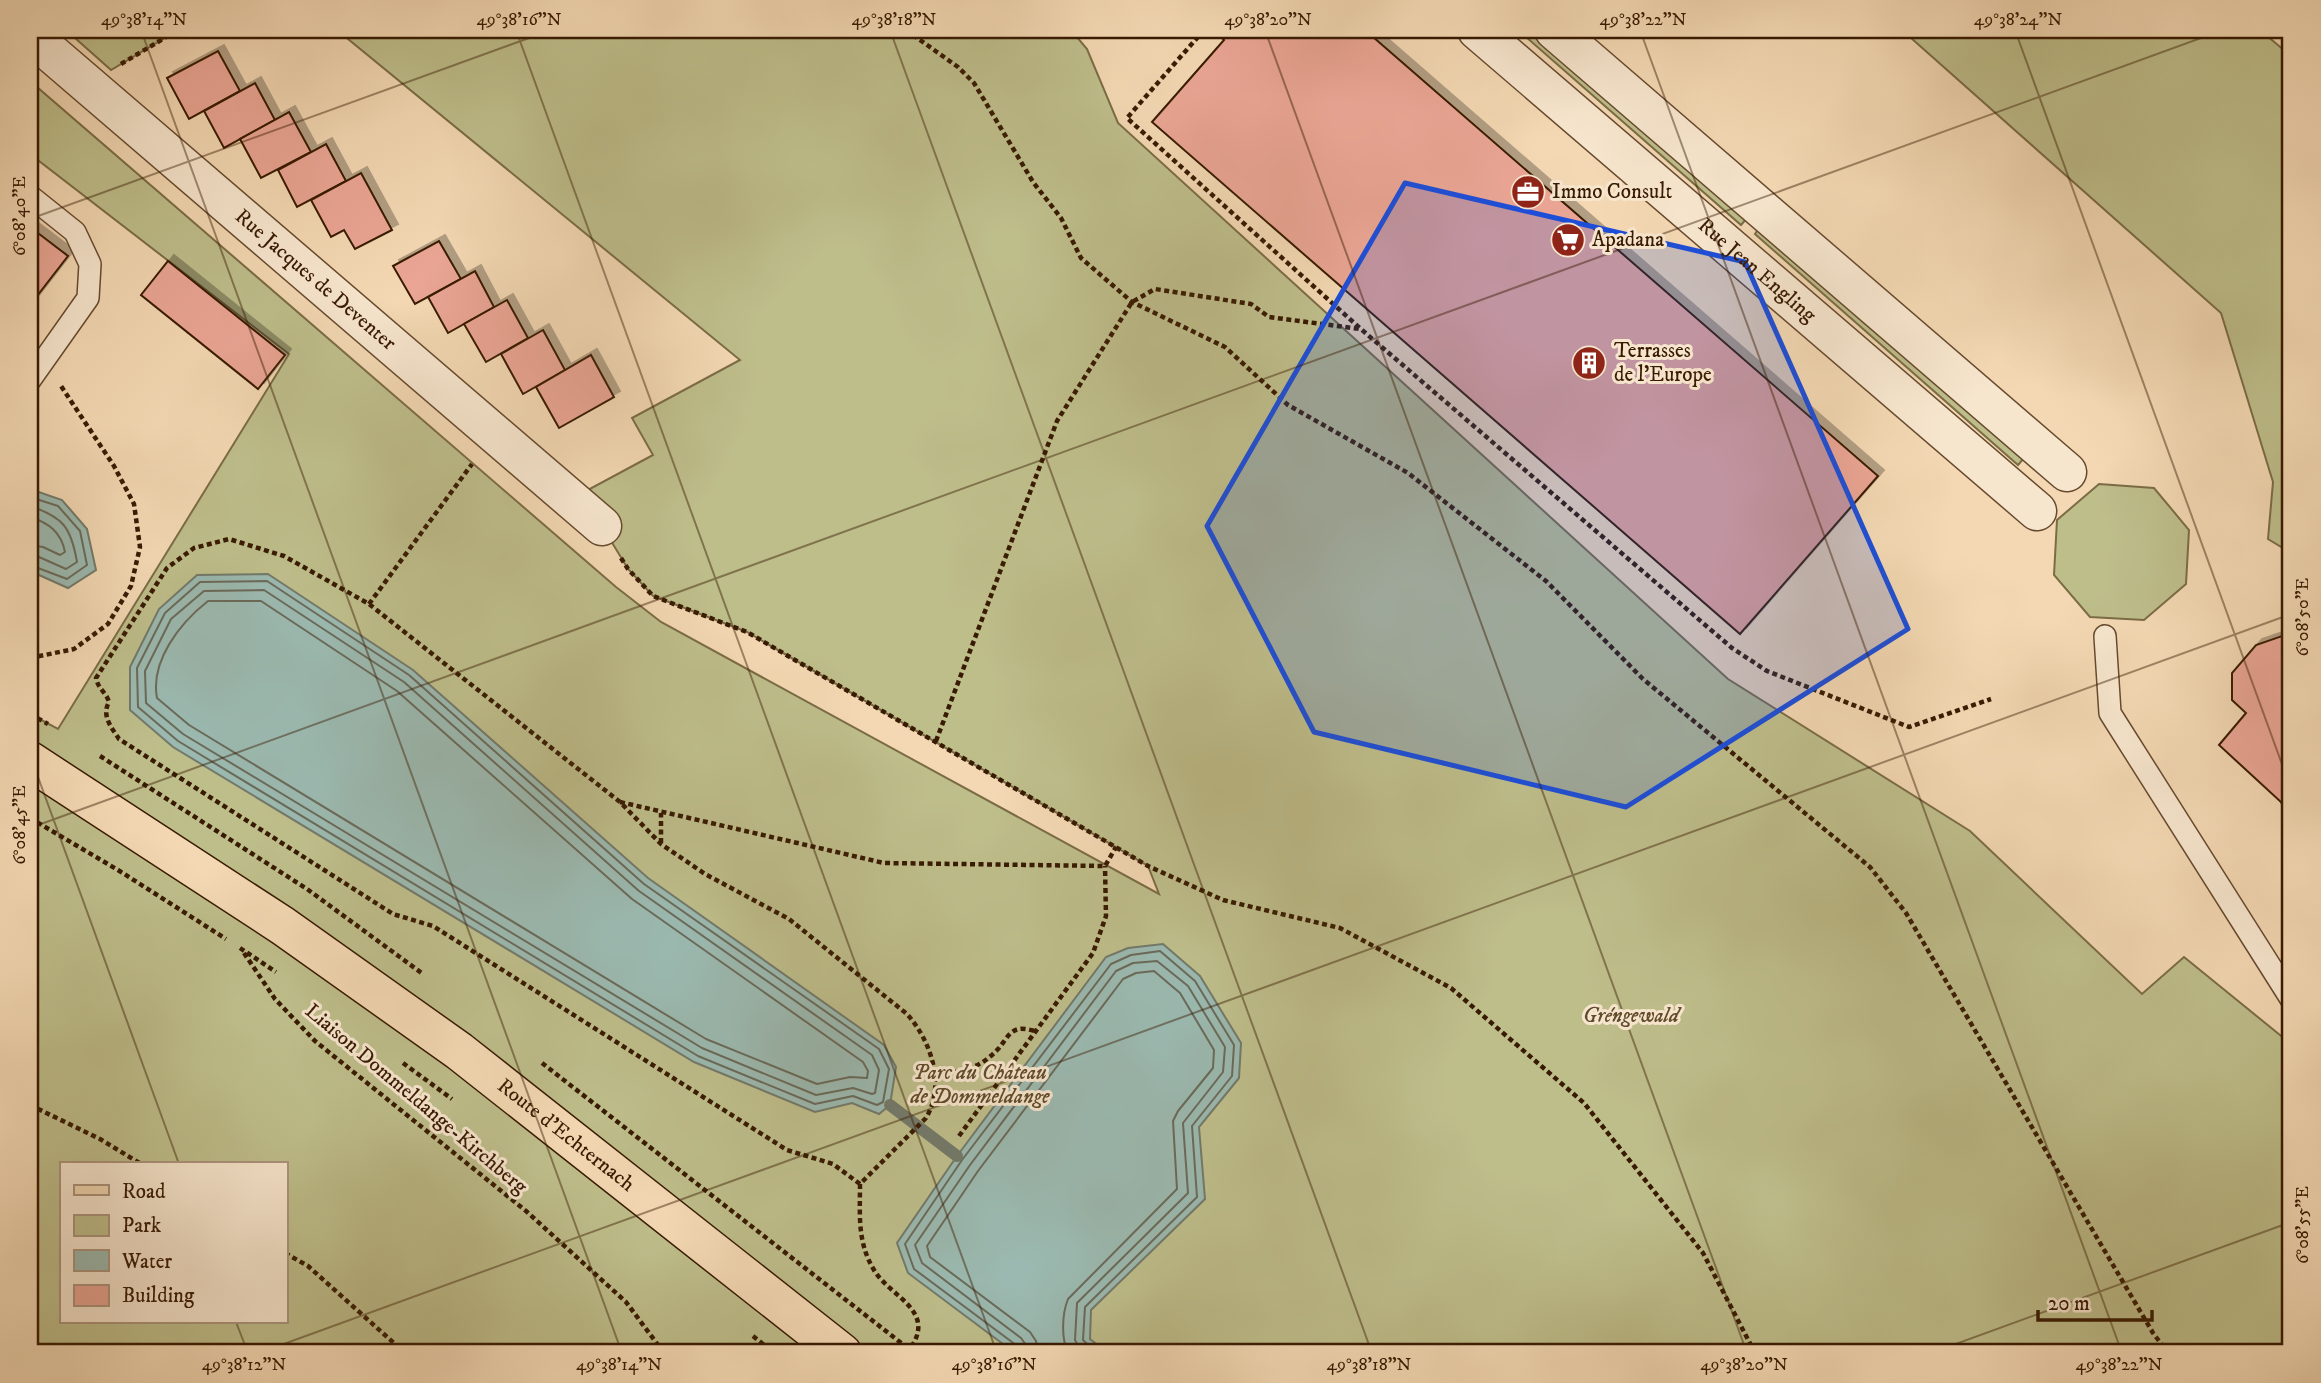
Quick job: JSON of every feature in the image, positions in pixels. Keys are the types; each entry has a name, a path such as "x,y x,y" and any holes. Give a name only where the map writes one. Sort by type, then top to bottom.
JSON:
{"main road":[{"name":"Route d'Echternach","path":"30,761 283,926 459,1051 842,1353"}],"street":[{"name":"Rue Jean Engling","path":"1477,30 2037,511"},
{"path":"1554,30 2067,472"},
{"name":"Rue Jacques de Deventer","path":"30,36 602,526"}],"lane":[{"path":"30,196 75,232 90,264 88,298 35,372"},
{"path":"2105,636 2110,713 2291,999"}],"path":[{"path":"88,85 177,30"},
{"path":"906,30 958,67 974,83 1033,182 1061,218 1081,258 1132,302 1225,347 1288,405 1408,473 1546,582 1643,679 1870,867 1906,913 2153,1333 2168,1353"},
{"path":"1204,30 1127,118 1362,330 1732,648 1767,671 1909,727 1991,699"},
{"path":"936,741 1057,421 1132,302 1155,289 1251,304 1269,317 1362,330"},
{"path":"30,658 74,649 108,624 131,586 140,547 134,504 114,466 64,389 35,372"},
{"path":"369,604 473,464"},
{"path":"602,526 628,569 653,596 747,632 1148,866 1223,900 1340,929 1451,988 1584,1103 1703,1253 1755,1353"},
{"path":"860,1184 833,1164 787,1150 433,926 393,914 119,739 107,721 106,708 109,702 98,687 96,678 167,568 194,548 229,539 284,556 369,604 620,802 661,844 705,874 789,919 907,1014 920,1029 930,1048 936,1089 934,1105 926,1118 860,1184 859,1236 874,1271 910,1307 919,1322 918,1336 910,1349"},
{"path":"620,802 884,863 1105,866"},
{"path":"661,813 661,844"},
{"name":"Liaison Dommeldange-Kirchberg","path":"30,818 242,949 275,999 315,1041 526,1211 626,1302 664,1353"},
{"path":"959,1136 1093,953 1106,916 1105,866 1116,847"},
{"path":"242,949 284,978"},
{"path":"933,1071 964,1072 985,1060 1008,1035 1018,1029 1035,1031"},
{"path":"401,1062 456,1102"},
{"path":"30,1105 100,1139 138,1162"},
{"path":"287,1254 308,1266 405,1353"},
{"path":"745,1330 774,1353"}],"highlighted area":[{"path":"1405,183 1745,262 1908,629 1626,807 1314,732 1207,526"}],"green space":[{"path":"66,30 178,30 111,70"},
{"path":"337,30 1071,30 1087,49 1118,123 1728,679 1970,831 2142,994 2184,957 2291,1044 2291,1353 30,1353 30,714 58,729 289,354 30,154 30,81 616,587 661,622 1159,894 1148,866 747,632 653,596 628,569 602,526 586,491 653,455 632,418 740,360"},
{"path":"1518,30 1531,30 1747,218 1741,225"},
{"path":"1902,30 2260,30 2291,56 2291,553 2268,539 2273,482 2221,313"},
{"path":"1759,228 2024,458 2018,465 1755,234"},
{"path":"2099,484 2154,488 2189,530 2186,584 2144,620 2090,617 2054,575 2057,520"}],"water":[{"path":"30,489 62,500 87,529 96,570 68,588 30,571"},
{"path":"268,574 413,670 648,878 884,1045 896,1067 890,1105 879,1114 852,1103 815,1112 694,1062 173,747 130,710 130,667 159,609 197,575"},
{"path":"1163,944 1200,976 1241,1043 1239,1078 1199,1127 1205,1199 1091,1310 1090,1339 1108,1353 1015,1353 908,1273 897,1243 957,1156 1106,957 1128,948"}],"building":[{"name":"Terrasses de l'Europe","path":"1365,30 1878,476 1740,634 1152,122 1224,40 1216,32"},
{"path":"218,51 240,91 189,119 167,78"},
{"path":"255,83 275,120 224,148 204,111"},
{"path":"289,112 311,152 261,178 240,139"},
{"path":"326,144 346,181 297,207 278,170"},
{"path":"361,173 392,230 355,249 344,230 331,237 311,200"},
{"path":"30,227 68,256 30,305"},
{"path":"439,241 461,279 415,304 393,266"},
{"path":"168,261 285,355 258,389 141,295"},
{"path":"475,271 494,307 448,333 428,297"},
{"path":"507,300 528,338 486,362 464,324"},
{"path":"543,330 565,370 523,394 501,354"},
{"path":"591,355 614,397 559,428 536,387"},
{"path":"2288,634 2291,637 2291,827 2281,802 2219,745 2246,713 2232,700 2232,673 2256,645"}],"waterway":[{"path":"890,1105 957,1156"}],"place":[{"name":"Immo Consult","path":"1528,192"},
{"name":"Apadana","path":"1568,240"},
{"name":"Terrasses de l'Europe","path":"1589,363"}],"park label":[{"name":"Gréngewald","path":"1631,1016"},
{"name":"Parc du Château de Dommeldange","path":"980,1085"}]}
